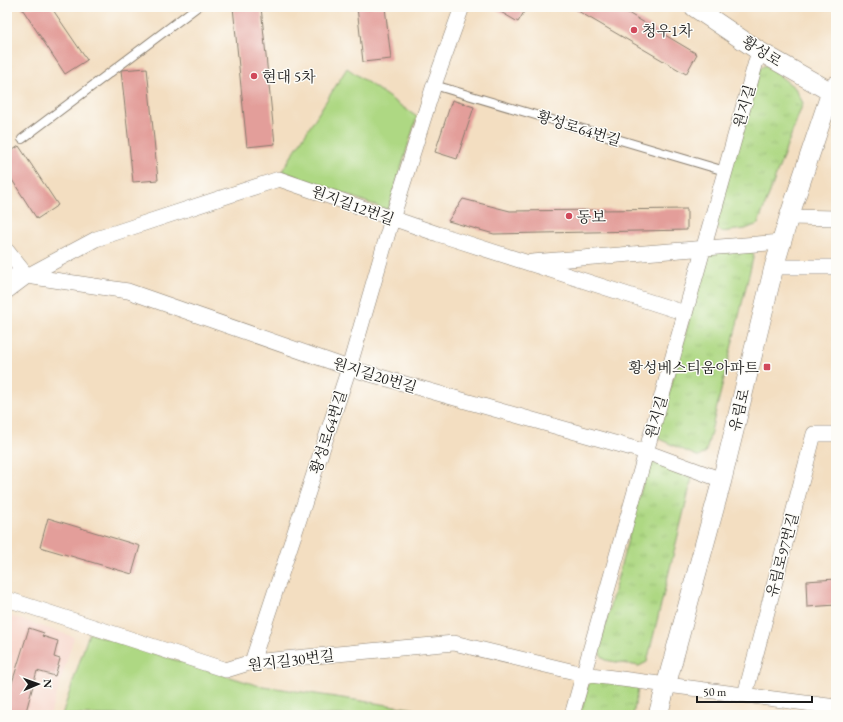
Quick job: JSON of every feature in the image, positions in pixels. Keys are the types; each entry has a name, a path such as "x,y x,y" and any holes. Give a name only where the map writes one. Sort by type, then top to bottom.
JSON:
{"street":[{"name":"황성로64번길","path":"252,662 349,368 392,219 434,85 462,7"},
{"name":"황성로","path":"694,7 759,51 833,89"},
{"name":"원지길","path":"572,715 759,51"},
{"name":"유림로","path":"658,715 722,480 774,267 789,217 833,89"},
{"name":"원지길12번길","path":"7,291 27,276 96,239 279,179 392,219 523,262 685,312"},
{"path":"789,217 836,218"},
{"path":"523,262 781,242"},
{"path":"7,251 27,276"},
{"path":"774,267 836,267"},
{"name":"원지길12번길","path":"7,277 27,276"},
{"name":"원지길20번길","path":"27,276 128,291 349,368 646,452 722,480"},
{"name":"유림로97번길","path":"745,695 814,434 834,434"},
{"name":"원지길30번길","path":"7,598 226,670 252,662 454,643 583,674 667,685"},
{"path":"667,685 836,707"}],"lane":[{"path":"22,139 197,7"},
{"name":"황성로64번길","path":"434,85 725,171"}],"shaded area":[{"path":"7,615 74,637 50,715 7,715"}],"green space":[{"path":"766,65 795,88 803,103 758,224 745,229 720,232 714,224 760,68"},
{"path":"347,68 417,117 388,210 282,171"},
{"path":"708,251 750,251 754,254 706,452 699,457 657,438"},
{"path":"653,461 693,474 647,662 639,666 605,660 598,651 647,468"},
{"path":"89,633 256,685 415,709 415,715 62,715"},
{"path":"596,678 639,684 633,715 580,715 588,685"}],"building":[{"path":"21,7 51,7 87,60 65,74"},
{"name":"현대 5차","path":"233,7 261,7 275,144 247,147"},
{"path":"357,7 385,7 391,59 363,62"},
{"path":"492,7 527,7 518,22"},
{"name":"청우1차","path":"571,7 618,7 697,54 686,74"},
{"path":"147,68 158,180 133,182 121,70"},
{"path":"452,100 474,107 457,159 435,152"},
{"path":"19,146 58,205 37,219 7,172 7,154"},
{"name":"동보","path":"463,199 510,211 687,209 687,230 494,234 448,221"},
{"path":"48,518 140,546 132,574 40,547"},
{"path":"836,579 836,605 807,607 806,581"},
{"path":"29,628 44,633 42,636 58,641 54,657 60,659 55,676 37,671 25,715 7,715 7,699"}],"place":[{"name":"청우1차","path":"634,30"},
{"name":"현대 5차","path":"254,76"},
{"name":"동보","path":"569,216"},
{"name":"황성베스티움아파트","path":"767,367"}]}
